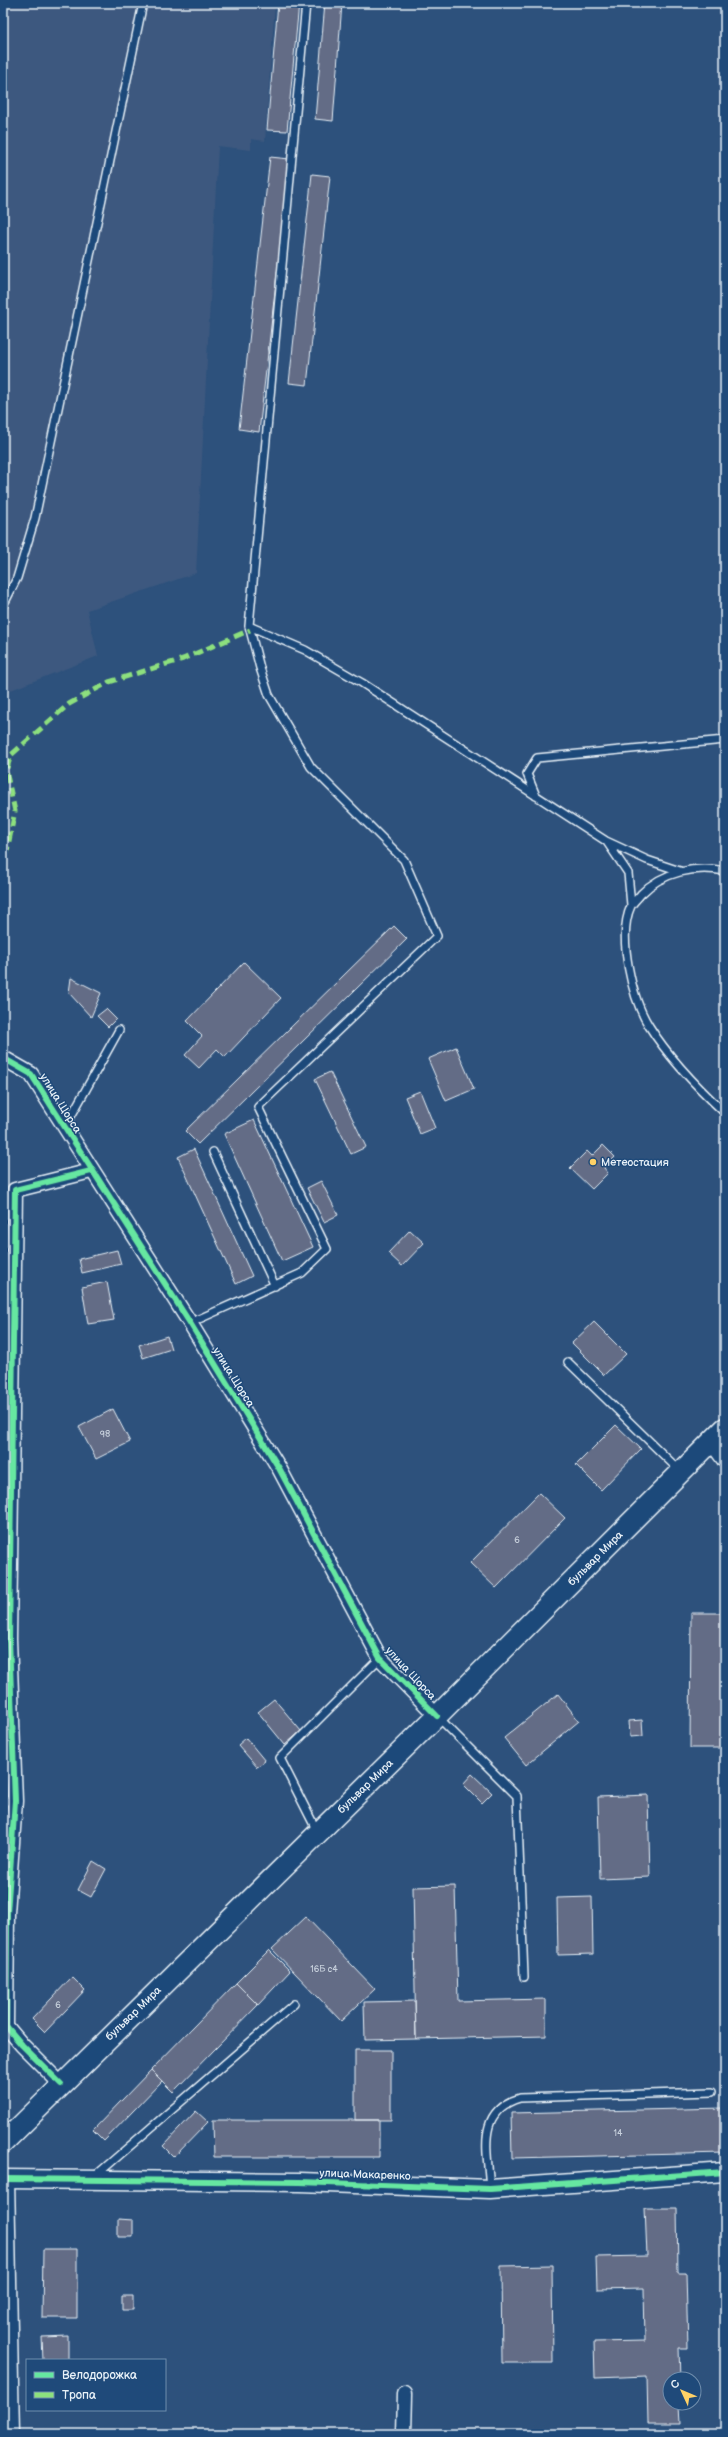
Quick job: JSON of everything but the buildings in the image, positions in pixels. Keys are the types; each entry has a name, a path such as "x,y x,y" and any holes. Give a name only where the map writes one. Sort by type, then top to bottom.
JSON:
{"main road":[{"name":"бульвар Мира","path":"3,2143 61,2084 437,1716 725,1428"}],"street":[{"name":"улица Щорса","path":"3,1058 31,1074 91,1171 190,1323 279,1468 380,1658 437,1716"},
{"path":"61,2084 22,2045 6,2026 5,1913 9,1801 6,1639 15,1190 91,1171"},
{"path":"711,1442 725,1461"},
{"name":"улица Макаренко","path":"5,2179 300,2182 490,2189 725,2172"},
{"path":"5,2179 12,2434"},
{"path":"404,2434 405,2394"}],"lane":[{"path":"3,606 17,578 35,518 143,3"},
{"path":"190,1323 302,1273 327,1249 258,1107 437,936 404,860 311,767 269,695 249,626 306,3"},
{"path":"249,626 304,650 362,683 606,841 647,860 680,871 725,871"},
{"path":"536,796 527,774 537,758 725,740"},
{"path":"606,841 628,873 632,905 625,936 632,985 648,1025 678,1064 725,1113"},
{"path":"632,905 651,884 680,871"},
{"path":"65,1127 119,1030"},
{"path":"213,1152 275,1286"},
{"path":"568,1362 681,1472"},
{"path":"318,1832 280,1758 380,1658"},
{"path":"437,1716 517,1796 524,1977"},
{"path":"90,2179 294,2004"},
{"path":"490,2189 487,2128 495,2111 507,2102 520,2098 712,2092"}],"shaded area":[{"path":"3,3 275,3 265,141 251,139 251,150 218,146 196,573 87,610 98,656 3,693"}],"marked path":[{"path":"3,871 15,811 6,771 11,755 69,704 109,682 183,659 250,630"}],"cycle path":[{"path":"3,1058 31,1074 190,1323 279,1468 380,1658 437,1716"},
{"path":"61,2084 22,2045 6,2026 7,1913 15,1801 9,1639 15,1190 91,1171"},
{"path":"3,2179 300,2182 490,2189 725,2172"}],"place":[{"name":"Метеостация","path":"593,1162"}]}
